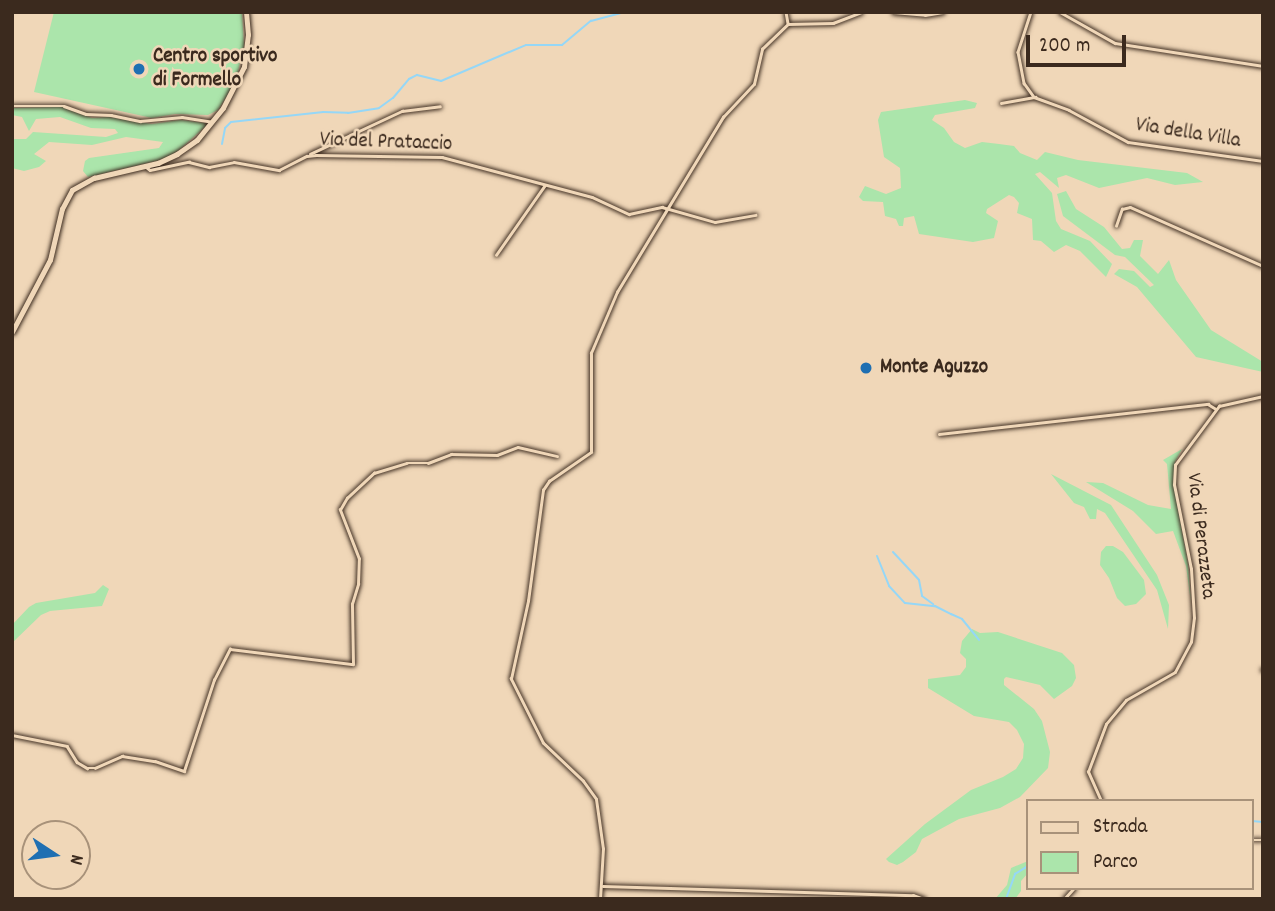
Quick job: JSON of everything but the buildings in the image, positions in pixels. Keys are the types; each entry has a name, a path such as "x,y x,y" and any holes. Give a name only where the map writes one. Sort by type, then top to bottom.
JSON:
{"street":[{"path":"12,332 53,253 62,209 70,193 89,180 145,166 183,151 212,122 230,97 242,72 248,42 246,12"},
{"path":"786,12 788,24"},
{"path":"600,899 603,886 603,849 596,799 583,781 543,743 513,685 511,674 528,601 544,489 549,481 592,452 592,348 619,289 648,245 667,208 723,117 754,84 762,49 788,24 833,23 861,12"},
{"path":"893,12 923,15 943,12"},
{"path":"1000,103 1035,97 1024,83 1018,52 1031,12"},
{"path":"1060,12 1115,43 1263,66"},
{"name":"Via della Villa","path":"1035,97 1069,110 1128,142 1263,161"},
{"path":"12,106 64,106 89,115 111,115 141,121 182,117 212,122"},
{"path":"307,156 402,111 440,106"},
{"name":"Via del Prataccio","path":"145,166 150,170 189,162 209,167 234,162 279,170 307,156 442,157 599,199 629,214 667,208"},
{"path":"496,255 545,185"},
{"path":"1116,226 1122,209 1130,207 1263,266"},
{"path":"667,208 715,222 755,215"},
{"path":"939,435 1208,404 1216,409 1227,402 1263,396"},
{"name":"Via di Perazzeta","path":"1100,799 1088,772 1106,724 1124,702 1175,672 1190,646 1194,621 1192,571 1180,524 1174,469 1216,409"},
{"path":"12,736 67,747 77,762 87,768 95,768 122,756 155,761 184,771 214,680 230,649 353,664 352,604 358,584 359,559 340,509 374,473 407,463 428,463 454,454 498,455 518,447 557,456"},
{"path":"603,886 913,895 924,899"}],"green space":[{"name":"Centro sportivo di Formello","path":"54,12 242,12 244,45 237,76 234,76 236,82 218,110 208,115 175,114 152,118 34,92"},
{"path":"965,100 977,103 975,108 935,115 932,120 944,128 954,142 965,148 982,142 1014,146 1020,153 1037,160 1045,152 1078,160 1187,173 1203,182 1175,185 1147,178 1099,188 1066,175 1057,178 1059,188 1040,172 1035,174 1052,193 1056,221 1061,229 1090,241 1112,264 1106,277 1080,251 1066,245 1054,252 1041,241 1033,240 1032,219 1017,213 1019,203 1009,195 987,209 986,213 998,221 994,238 973,242 919,234 914,216 904,218 903,226 899,226 896,219 885,216 883,202 863,201 859,197 865,186 886,194 901,188 900,168 884,157 878,120 881,112"},
{"path":"62,107 92,118 109,117 152,124 180,120 205,123 206,126 179,150 164,159 88,177 83,171 85,161 89,158 159,148 163,142 126,137 92,145 49,142 34,154 46,161 39,167 24,171 12,168 12,139 26,139 33,132 106,137 118,133 115,129 91,128 60,117 36,119 29,131 22,117 12,115 12,108"},
{"path":"1066,191 1076,209 1104,227 1122,249 1130,248 1134,240 1143,240 1140,256 1158,274 1169,260 1176,280 1211,330 1263,362 1263,372 1196,357 1137,287 1114,274 1119,269 1134,271 1150,287 1154,285 1125,257 1115,255 1063,216 1057,194"},
{"path":"1182,449 1175,462 1173,482 1188,564 1191,603 1186,566 1173,531 1156,534 1133,511 1086,482 1103,483 1148,505 1171,509 1167,464 1163,460"},
{"path":"1051,474 1111,505 1157,575 1169,605 1168,629 1157,590 1105,513 1097,509 1096,519 1090,519 1084,507 1074,503"},
{"path":"1106,546 1113,546 1123,552 1144,580 1146,594 1136,604 1125,606 1117,598 1100,565 1101,552"},
{"path":"103,585 109,589 102,606 50,611 41,615 12,643 12,625 29,607 36,603 95,593"},
{"path":"972,629 980,633 998,632 1062,653 1074,665 1076,678 1072,686 1054,699 1040,685 1006,677 1004,679 1004,685 1034,709 1042,721 1050,752 1048,768 1020,797 1000,808 959,819 922,839 916,852 897,865 886,859 925,824 971,790 1016,769 1023,758 1024,744 1017,730 1009,722 974,716 928,688 928,679 960,675 966,667 966,659 960,653 962,641"},
{"path":"1026,862 1026,875 1021,881 1021,891 1015,899 995,899 1007,885 1011,868"}],"waterway":[{"path":"222,144 225,128 231,122 379,108 393,98 409,79 417,75 441,81 526,45 562,45 591,21 625,12"},
{"path":"893,552 919,580 922,596 933,604"},
{"path":"877,556 889,586 905,603 935,606 962,619 979,640"},
{"path":"1254,821 1263,822"},
{"path":"1006,899 1015,874 1026,867"}],"place":[{"name":"Centro sportivo di Formello","path":"139,69"},
{"name":"Monte Aguzzo","path":"866,368"}]}
